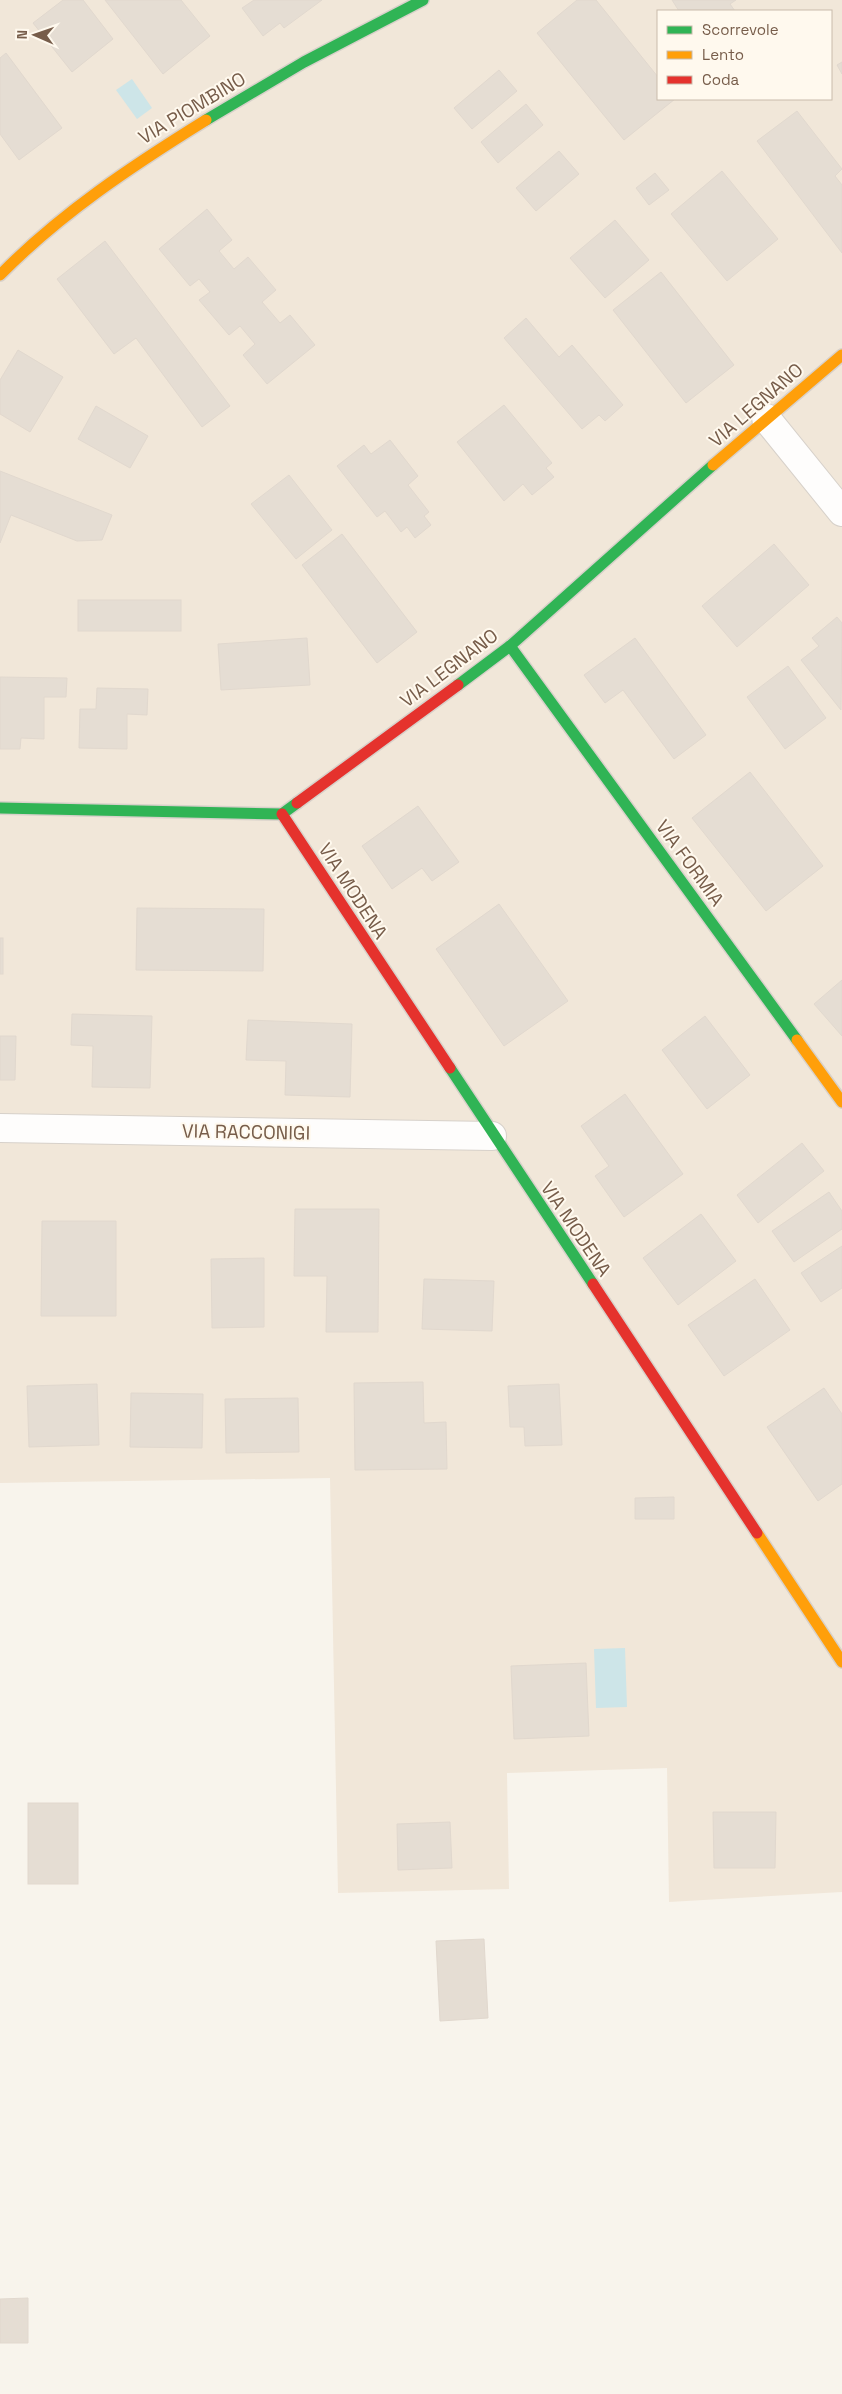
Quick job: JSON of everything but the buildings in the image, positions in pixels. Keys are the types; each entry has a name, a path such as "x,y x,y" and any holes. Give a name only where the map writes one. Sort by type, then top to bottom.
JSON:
{"street":[{"name":"VIA PIOMBINO","path":"0,275 30,244 67,211 126,170 270,81 423,0"},
{"name":"VIA LEGNANO","path":"282,814 510,646 766,418 842,355"},
{"path":"766,418 842,512"},
{"name":"VIA FORMIA","path":"510,646 842,1102"},
{"path":"0,808 282,814"},
{"name":"VIA MODENA","path":"282,814 492,1136 842,1662"},
{"name":"VIA RACCONIGI","path":"0,1128 492,1136"}],"shaded area":[{"path":"0,0 842,0 842,1892 669,1902 667,1768 507,1773 509,1889 338,1893 330,1478 0,1483"}],"water":[{"path":"132,79 152,108 137,119 116,90"},
{"path":"625,1648 627,1707 596,1708 594,1649"}],"traffic: fast":[{"path":"206,120 304,62 423,0"},
{"path":"458,685 510,646 713,465"},
{"path":"510,646 797,1040"},
{"path":"0,808 282,814 297,803"},
{"path":"450,1068 593,1284"}],"traffic: slow":[{"path":"0,275 23,252 72,211 124,173 206,120"},
{"path":"713,465 842,355"},
{"path":"797,1040 842,1102"},
{"path":"757,1533 842,1662"}],"traffic: jam":[{"path":"297,803 458,685"},
{"path":"282,814 450,1068"},
{"path":"593,1284 757,1533"}]}
